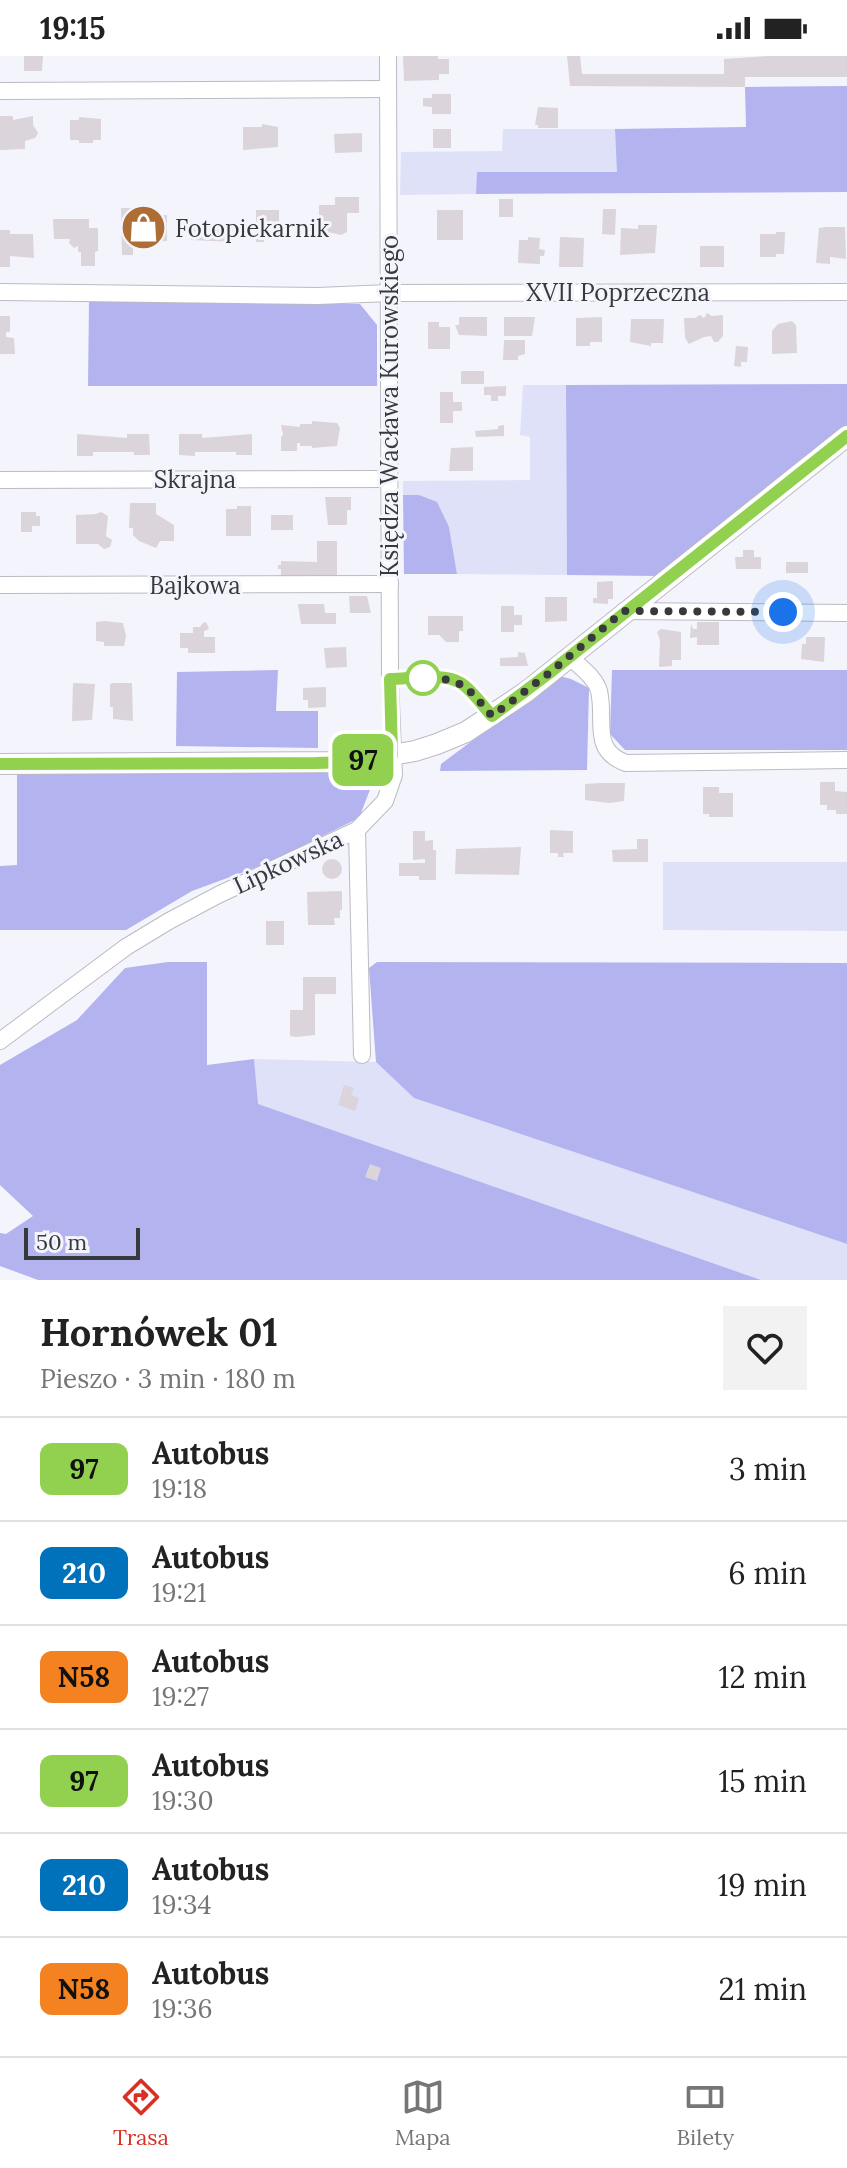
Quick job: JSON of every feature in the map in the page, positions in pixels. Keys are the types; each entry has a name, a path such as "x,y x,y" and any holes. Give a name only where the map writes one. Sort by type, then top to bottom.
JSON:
{"street":[{"name":"Księdza Wacława Kurowskiego","path":"388,56 392,756"},
{"path":"0,91 388,89"},
{"name":"XVII Poprzeczna","path":"0,292 318,296 389,293 847,292"},
{"path":"0,764 327,763 392,756 437,744 466,732 492,716 847,436"},
{"name":"Skrajna","path":"0,480 390,479"},
{"name":"Bajkowa","path":"0,585 390,584"},
{"path":"624,611 847,613"},
{"path":"570,657 597,688 603,744 617,760 626,763 847,760"},
{"name":"Lipkowska","path":"0,1041 126,947 169,921 357,830 385,801 391,789 394,775 392,756"},
{"path":"357,830 362,1055"}],"lane":[{"path":"390,679 458,681 492,716"}],"shaded area":[{"path":"847,86 847,192 476,194 477,172 617,172 615,129 746,127 745,87"},
{"path":"503,129 615,129 618,172 478,172 476,194 400,195 401,152 502,151"},
{"path":"89,301 360,304 377,325 377,386 88,386"},
{"path":"847,384 847,428 658,576 567,575 566,385"},
{"path":"523,385 566,385 567,575 457,574 449,527 419,495 403,495 403,481 530,480 530,437 520,435"},
{"path":"403,495 419,495 437,502 449,527 457,574 404,574"},
{"path":"278,670 276,711 318,711 318,748 176,746 177,672"},
{"path":"612,670 847,670 847,750 625,750 610,734"},
{"path":"559,676 589,688 587,770 440,771 441,764"},
{"path":"378,769 359,818 268,863 192,891 126,930 0,930 0,866 17,865 17,771"},
{"path":"663,862 847,862 847,931 663,930"},
{"path":"168,962 207,962 207,1065 254,1059 258,1104 761,1280 38,1280 0,1266 0,1233 6,1234 33,1216 0,1185 0,1065 77,1020 125,968"},
{"path":"377,962 847,963 847,1244 414,1098 376,1062 369,968"},
{"path":"254,1059 376,1062 414,1098 847,1244 847,1280 761,1280 257,1104"}],"building":[{"path":"24,56 43,56 42,71 24,71"},
{"path":"403,56 449,59 449,74 439,74 439,80 404,81"},
{"path":"567,56 580,56 582,74 724,74 724,59 847,56 847,77 745,77 745,87 570,86"},
{"path":"432,94 451,94 451,114 432,114 432,107 423,106 423,98 432,98"},
{"path":"538,107 558,108 558,128 538,128 535,125"},
{"path":"0,116 13,116 13,120 33,116 33,125 38,133 35,138 25,141 25,149 0,150"},
{"path":"79,117 101,119 101,140 79,143 79,140 70,140 70,120 79,120"},
{"path":"262,124 278,127 278,147 243,150 243,127 262,127"},
{"path":"433,129 451,129 451,148 433,148"},
{"path":"362,133 362,152 335,153 334,134"},
{"path":"335,197 359,197 359,213 347,213 347,232 341,235 319,230 319,205 335,205"},
{"path":"499,199 513,199 513,217 499,217"},
{"path":"121,208 139,208 139,216 133,216 133,222 152,222 153,215 167,215 167,241 133,242 133,255 122,255"},
{"path":"603,209 616,209 615,235 602,234"},
{"path":"256,210 279,210 279,226 270,226 270,235 264,235 264,242 256,242"},
{"path":"437,210 463,210 463,240 437,240"},
{"path":"53,219 89,219 89,228 98,228 95,266 81,266 81,252 78,252 78,246 74,248 69,243 70,239 54,239"},
{"path":"191,222 214,222 214,229 234,229 234,242 191,240"},
{"path":"638,225 657,225 655,253 620,255 621,228 638,229"},
{"path":"845,227 846,259 830,257 830,264 816,263 819,228"},
{"path":"0,230 10,230 10,234 33,234 34,258 10,256 10,267 0,267"},
{"path":"785,232 784,254 760,257 760,234"},
{"path":"528,237 540,238 539,249 545,250 544,256 540,256 540,264 518,263 519,240 528,240"},
{"path":"560,237 584,238 583,267 559,267"},
{"path":"700,246 724,246 724,267 700,267"},
{"path":"707,313 723,315 723,336 718,342 714,342 711,336 689,344 685,338 684,318 700,315 704,318"},
{"path":"0,316 10,316 10,332 6,332 6,337 14,338 15,354 0,354"},
{"path":"459,317 487,317 487,336 459,335 455,325 459,325"},
{"path":"504,317 535,317 532,336 504,336"},
{"path":"602,317 602,342 576,346 576,318"},
{"path":"631,319 664,319 663,343 651,343 651,346 630,342"},
{"path":"792,321 796,325 797,353 772,354 772,331 778,324"},
{"path":"428,322 439,322 439,327 450,327 450,349 428,349"},
{"path":"504,340 525,340 525,354 518,356 518,360 503,360"},
{"path":"736,346 748,347 747,362 741,362 741,367 734,366"},
{"path":"461,371 484,371 484,384 461,384"},
{"path":"506,386 506,396 498,396 498,401 491,401 491,395 484,395 484,387"},
{"path":"440,392 453,392 453,402 462,402 462,411 453,411 453,423 440,423"},
{"path":"312,421 337,423 340,428 337,446 312,448 297,443 297,451 281,451 281,425 300,427 300,424 312,424"},
{"path":"504,425 504,436 476,437 475,431 498,429 498,426"},
{"path":"77,434 127,438 127,434 149,434 150,455 93,452 93,456 77,456"},
{"path":"179,434 202,434 202,438 252,434 252,455 195,452 195,456 179,455"},
{"path":"473,447 473,471 449,471 451,448"},
{"path":"325,497 351,497 347,525 328,525"},
{"path":"130,503 156,503 156,514 174,525 174,541 160,541 156,548 139,541 133,535 133,528 129,528"},
{"path":"237,506 251,506 251,536 226,536 226,509 237,509"},
{"path":"21,512 36,512 36,516 40,516 40,526 32,526 32,532 21,532"},
{"path":"101,512 108,516 106,536 112,540 110,547 104,549 98,544 76,544 76,515"},
{"path":"271,515 293,515 293,530 271,530"},
{"path":"317,541 337,541 337,576 281,577 278,565 281,561 317,562"},
{"path":"743,550 754,550 754,557 761,557 761,569 736,569 735,557 743,557"},
{"path":"786,562 808,562 808,573 786,573"},
{"path":"613,581 613,599 608,599 608,604 593,603 593,598 597,598 597,582"},
{"path":"349,596 367,596 371,613 350,613"},
{"path":"545,597 567,597 567,621 545,622"},
{"path":"298,604 324,604 325,613 336,613 336,624 301,624"},
{"path":"501,606 514,606 514,615 522,615 522,625 514,625 514,632 501,632"},
{"path":"428,616 463,616 459,642 446,642 439,635 428,635"},
{"path":"96,622 123,623 126,636 124,646 104,646 104,642 96,641"},
{"path":"206,622 209,629 204,631 204,637 215,637 215,653 188,653 188,648 180,648 180,633 193,633 193,627 200,627"},
{"path":"697,622 719,622 719,645 697,645 697,637 690,638 691,624 693,629 697,629"},
{"path":"661,629 681,632 681,660 672,660 672,666 659,667 660,640 657,632"},
{"path":"806,637 825,637 824,662 801,659"},
{"path":"346,647 347,667 326,668 324,648"},
{"path":"518,652 525,653 528,666 500,666 500,658 518,657"},
{"path":"73,683 95,684 92,720 72,721"},
{"path":"132,683 133,721 113,719 110,684"},
{"path":"326,687 326,707 308,708 308,700 303,700 303,688"},
{"path":"820,782 835,782 835,791 847,792 847,814 836,814 836,810 827,810 827,805 820,805"},
{"path":"625,783 624,801 585,800 585,784"},
{"path":"703,787 719,787 719,793 733,793 733,817 703,814"},
{"path":"550,830 573,831 573,853 563,853 564,857 558,857 558,853 550,853"},
{"path":"413,831 425,831 425,841 433,840 436,880 399,876 399,863 425,863 425,859 413,860"},
{"path":"637,839 648,839 648,862 613,862 612,850 637,849"},
{"path":"521,847 519,875 455,874 456,849"},
{"path":"332,859 339,862 342,869 339,876 332,879 325,876 322,869 325,862"},
{"path":"342,891 342,910 340,918 334,918 335,925 308,925 307,892"},
{"path":"266,921 284,921 284,945 266,945"},
{"path":"303,977 336,977 336,994 315,994 315,1035 290,1036 290,1010 303,1010"},
{"path":"344,1085 354,1088 351,1095 359,1098 355,1111 338,1105"},
{"path":"370,1164 381,1168 377,1181 365,1177"}],"bus line":[{"name":"97","path":"0,764 316,763 392,756 390,679 458,681 492,716 847,436"}],"place":[{"name":"Fotopiekarnik","path":"144,228"}],"route":[{"path":"423,678 420,678 458,681 492,716 624,611 783,612"}]}
